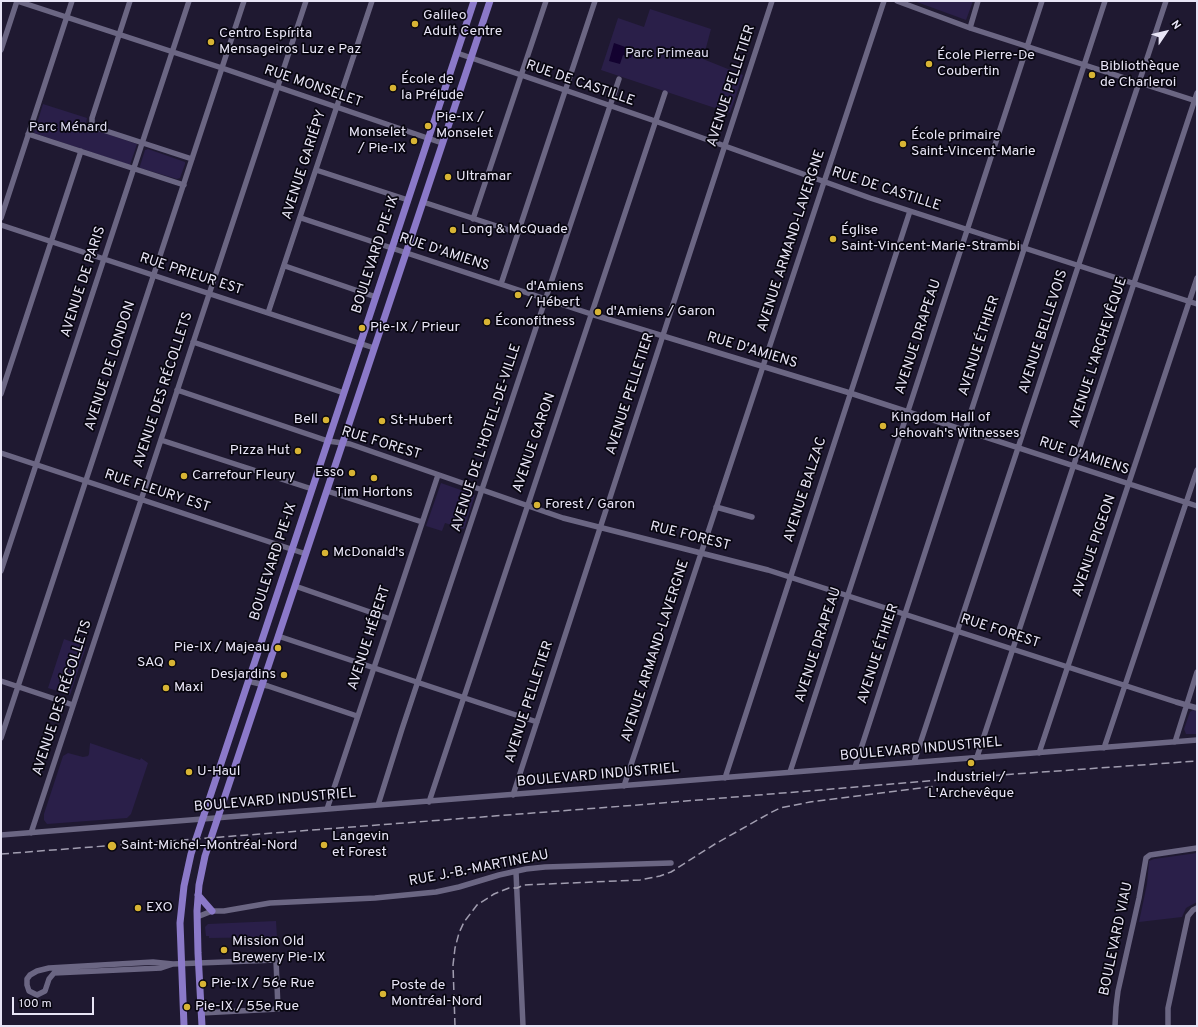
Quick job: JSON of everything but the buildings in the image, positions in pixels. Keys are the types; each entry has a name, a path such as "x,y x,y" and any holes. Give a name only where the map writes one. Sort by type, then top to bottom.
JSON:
{"main road":[{"name":"BOULEVARD PIE-IX","path":"184,1026 177,964 180,917 184,886 191,854 474,1"},
{"name":"BOULEVARD PIE-IX","path":"202,1026 197,916 198,895 205,856 490,1"},
{"path":"198,895 212,911"}],"street":[{"name":"RUE MONSELET","path":"17,1 222,68 442,143"},
{"path":"1,50 17,1"},
{"path":"1,218 72,1"},
{"path":"130,1 92,118 92,124 142,143 192,159"},
{"name":"AVENUE DE PARIS","path":"1,571 190,1"},
{"name":"AVENUE DE LONDON","path":"1,738 244,1"},
{"name":"AVENUE DES RÉCOLLETS","path":"31,833 142,499 192,342 306,1"},
{"name":"AVENUE GARIÉPY","path":"268,313 301,218 336,107 372,1"},
{"path":"473,219 546,1"},
{"path":"501,284 595,1"},
{"name":"AVENUE PELLETIER","path":"513,795 772,1"},
{"name":"AVENUE ARMAND-LAVERGNE","path":"624,786 884,1"},
{"path":"897,1 970,28 1196,101"},
{"path":"970,28 978,1"},
{"name":"AVENUE DRAPEAU","path":"790,772 1042,1"},
{"name":"AVENUE ÉTHIER","path":"855,767 1105,1"},
{"name":"AVENUE BELLEVOIS","path":"914,762 1166,1"},
{"name":"RUE DE CASTILLE","path":"457,53 824,182 1197,304"},
{"name":"AVENUE DE L'HOTEL-DE-VILLE","path":"378,806 619,79"},
{"name":"AVENUE GARON","path":"429,802 665,93"},
{"name":"AVENUE L'ARCHEVÊQUE","path":"977,757 1196,101 1197,93"},
{"path":"28,134 184,185"},
{"path":"1,394 81,151"},
{"path":"316,170 408,200"},
{"path":"423,202 518,233"},
{"name":"AVENUE BALZAC","path":"725,778 910,211"},
{"name":"RUE D'AMIENS","path":"301,218 662,337 850,393 1018,449 1197,506"},
{"name":"RUE PRIEUR EST","path":"1,225 374,348"},
{"path":"285,266 376,297"},
{"name":"AVENUE PIGEON","path":"1039,753 1197,278"},
{"path":"192,342 344,393"},
{"name":"RUE FOREST","path":"177,390 328,441 343,442 527,506 573,520 757,566 1197,708"},
{"path":"161,440 312,489"},
{"name":"RUE FLEURY EST","path":"1,453 306,554"},
{"path":"1104,748 1197,470"},
{"name":"AVENUE HÉBERT","path":"326,809 438,475"},
{"path":"327,491 422,522"},
{"path":"716,507 752,517"},
{"path":"295,586 390,619"},
{"path":"278,636 374,666 463,698 537,722"},
{"path":"1175,742 1197,672"},
{"path":"1,681 73,705"},
{"path":"248,681 262,684 357,716"},
{"name":"BOULEVARD INDUSTRIEL","path":"1,835 1197,740"},
{"name":"BOULEVARD VIAU","path":"1115,1026 1118,991 1139,898 1146,858 1150,855 1197,848"},
{"name":"RUE J.-B.-MARTINEAU","path":"197,916 212,911 224,911 270,903 375,898 436,892 526,869 564,866 671,863"},
{"path":"516,872 523,1026"},
{"path":"1168,1026 1168,1008 1188,916 1193,909 1197,908"},
{"path":"177,964 161,968 54,973 49,979 45,991 39,995 31,993 27,985 30,974 49,968 153,962 177,964 276,960 278,1009 201,1013"}],"green space":[{"path":"914,1 973,1 966,20"},
{"name":"Parc Primeau","path":"650,9 711,29 703,59 743,75 730,113 601,70 618,18 644,27"},
{"name":"Parc Ménard","path":"43,104 87,118 86,123 89,128 137,144 130,165 34,133"},
{"name":"Parc Ménard","path":"148,149 185,162 180,178 177,179 140,168 145,150"},
{"path":"441,483 475,495 464,529 445,523 442,531 426,526"},
{"path":"64,639 86,647 70,695 48,688"},
{"path":"1193,710 1197,711 1197,734 1186,734 1184,729 1190,712"},
{"path":"90,743 140,760 141,758 148,763 131,814 127,818 47,824 44,820 44,814 63,756 68,753 83,757 88,756"},
{"path":"1197,853 1197,902 1186,908 1182,917 1139,922 1147,884 1149,861"},
{"path":"276,921 277,937 209,938 209,936 206,936 205,927 208,924"}],"shaded area":[{"path":"614,43 634,50 631,58 623,55 620,64 609,61"}],"railway":[{"path":"1,854 650,804 1001,775 1197,761"},
{"path":"455,1026 453,965 459,933 464,922 477,905 494,894 509,888 517,888 524,885 640,880 660,876 671,872 715,844 780,808 810,802 936,786"}],"place":[{"name":"Galileo Adult Centre","path":"415,24"},
{"name":"Centro Espírita Mensageiros Luz e Paz","path":"211,42"},
{"name":"École Pierre-De Coubertin","path":"929,64"},
{"name":"Bibliothèque de Charleroi","path":"1092,75"},
{"name":"École de la Prélude","path":"393,88"},
{"name":"Pie-IX / Monselet","path":"428,126"},
{"name":"Monselet / Pie-IX","path":"414,141"},
{"name":"École primaire Saint-Vincent-Marie","path":"903,144"},
{"name":"Ultramar","path":"448,177"},
{"name":"Long & McQuade","path":"453,230"},
{"name":"Église Saint-Vincent-Marie-Strambi","path":"833,239"},
{"name":"d'Amiens / Hébert","path":"518,295"},
{"name":"d'Amiens / Garon","path":"598,312"},
{"name":"Éconofitness","path":"487,322"},
{"name":"Pie-IX / Prieur","path":"362,328"},
{"name":"Bell","path":"326,420"},
{"name":"St-Hubert","path":"382,421"},
{"name":"Kingdom Hall of Jehovah's Witnesses","path":"883,426"},
{"name":"Pizza Hut","path":"298,451"},
{"name":"Esso","path":"352,473"},
{"name":"Carrefour Fleury","path":"184,476"},
{"name":"Tim Hortons","path":"374,478"},
{"name":"Forest / Garon","path":"537,505"},
{"name":"McDonald's","path":"325,553"},
{"name":"Pie-IX / Majeau","path":"278,648"},
{"name":"SAQ","path":"172,663"},
{"name":"Desjardins","path":"284,675"},
{"name":"Maxi","path":"166,688"},
{"name":"Industriel / L'Archevêque","path":"971,763"},
{"name":"U-Haul","path":"189,772"},
{"name":"Langevin et Forest","path":"324,845"},
{"name":"Saint-Michel–Montréal-Nord","path":"112,846"},
{"name":"EXO","path":"138,908"},
{"name":"Mission Old Brewery Pie-IX","path":"224,950"},
{"name":"Pie-IX / 56e Rue","path":"203,984"},
{"name":"Poste de Montréal-Nord","path":"383,994"},
{"name":"Pie-IX / 55e Rue","path":"187,1007"}]}
